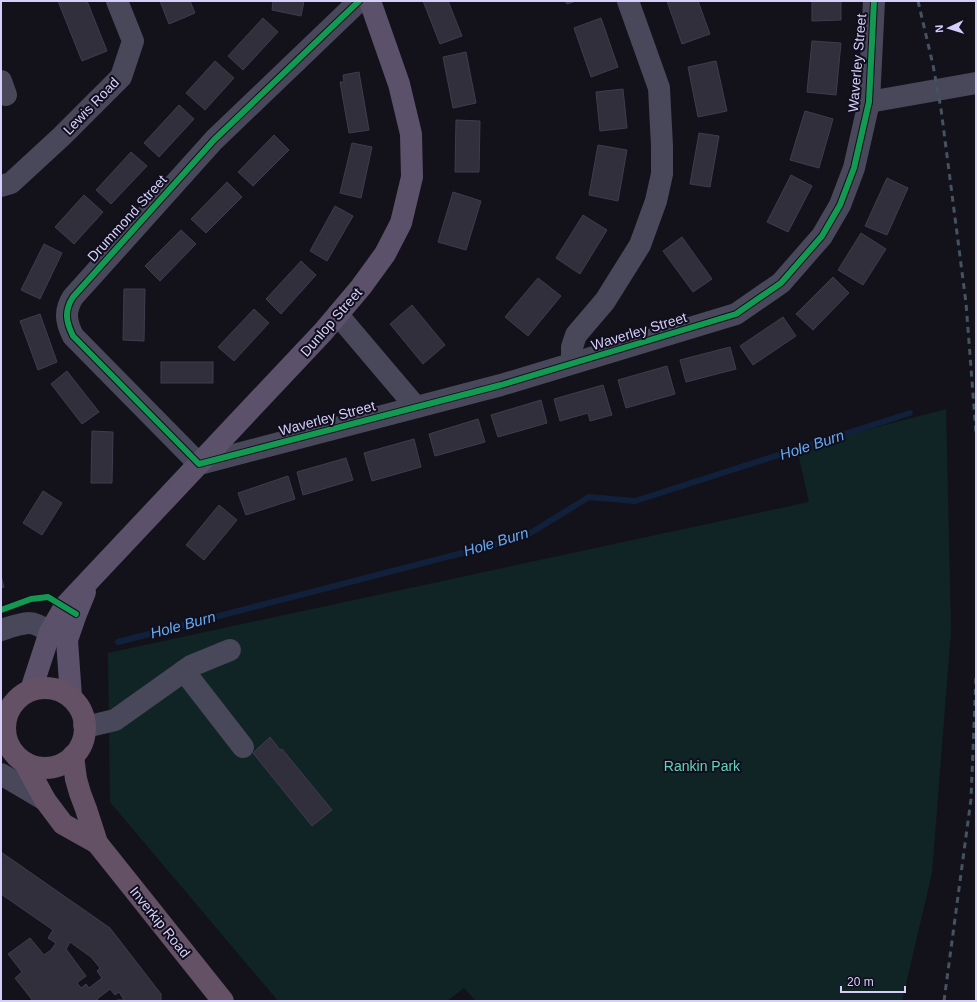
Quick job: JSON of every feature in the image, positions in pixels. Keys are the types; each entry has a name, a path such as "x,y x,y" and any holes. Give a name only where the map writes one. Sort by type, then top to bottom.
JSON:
{"highway":[{"path":"45,687 59,690 71,697 78,705 83,715 83,736 80,747 73,756 65,762 55,766 45,768 25,763 11,750 4,740 6,718 5,706 31,690 45,687"},
{"name":"Inverkip Road","path":"73,756 76,780 97,843 223,1001"},
{"name":"Inverkip Road","path":"25,763 45,800 63,824 97,843"}],"main road":[{"name":"Dunlop Street","path":"31,690 50,632 65,606 318,338 361,287 385,254 401,223 412,177 411,134 401,91 370,1"},
{"name":"Dunlop Street","path":"71,697 67,640 91,578"}],"street":[{"name":"Lewis Road","path":"1,186 10,183 56,141 121,77 133,41 116,1"},
{"name":"Drummond Street","path":"199,464 73,336 68,323 67,308 73,297 214,140 359,1"},
{"path":"572,363 572,348 576,335 605,301 640,245 656,201 662,174 659,88 628,1"},
{"name":"Waverley Street","path":"199,464 501,385 736,314 781,283 822,236 840,205 854,168 869,102 874,1"},
{"path":"869,102 976,83"},
{"path":"338,315 416,407"},
{"path":"1,630 28,623 39,626 50,632"},
{"path":"84,725 94,725 115,720 192,666 230,650"},
{"path":"184,671 243,747"},
{"path":"1,774 45,800"}],"green space":[{"name":"Rankin Park","path":"946,409 951,631 932,873 902,1001 476,1001 464,988 447,1001 278,1001 110,802 108,653 809,502 797,448"}],"building":[{"path":"58,1 87,1 107,51 82,61"},
{"path":"160,1 190,1 195,13 169,24"},
{"path":"273,1 304,1 301,16 272,10"},
{"path":"423,1 448,1 462,36 440,44"},
{"path":"565,1 576,1 567,4"},
{"path":"667,1 698,1 710,34 682,44"},
{"path":"812,1 841,1 841,20 812,21"},
{"path":"263,18 278,32 243,70 228,56"},
{"path":"601,18 618,67 591,77 574,28"},
{"path":"812,41 841,43 836,95 807,92"},
{"path":"466,52 476,103 453,108 443,57"},
{"path":"215,61 234,78 205,110 186,93"},
{"path":"716,61 727,111 698,117 688,67"},
{"path":"359,72 369,130 349,133 340,82 344,82 343,75"},
{"path":"623,89 627,128 600,131 596,92"},
{"path":"179,105 194,119 159,157 144,143"},
{"path":"805,111 833,119 819,168 790,160"},
{"path":"456,120 480,121 479,172 455,172"},
{"path":"699,133 719,136 710,187 690,184"},
{"path":"274,135 289,150 253,186 238,172"},
{"path":"352,143 372,147 361,198 340,193"},
{"path":"598,145 627,150 618,201 589,195"},
{"path":"131,152 147,166 111,204 96,190"},
{"path":"791,175 812,186 788,232 767,222"},
{"path":"887,178 908,188 887,235 865,226"},
{"path":"227,182 242,197 206,233 191,219"},
{"path":"453,192 481,201 466,250 438,242"},
{"path":"84,195 103,212 74,244 55,227"},
{"path":"335,206 353,216 327,261 310,251"},
{"path":"583,215 607,230 580,274 556,258"},
{"path":"181,230 196,244 160,281 145,266"},
{"path":"861,233 886,249 863,285 838,270"},
{"path":"682,237 712,279 693,292 663,251"},
{"path":"44,244 62,253 40,299 21,290"},
{"path":"301,261 316,275 281,314 266,299"},
{"path":"833,277 849,293 813,330 796,314"},
{"path":"538,278 561,296 528,336 505,317"},
{"path":"124,289 145,289 144,341 123,340"},
{"path":"412,305 445,345 423,364 390,324"},
{"path":"254,309 269,323 234,361 218,347"},
{"path":"40,314 57,362 38,370 20,321"},
{"path":"783,317 796,336 753,365 740,346"},
{"path":"730,347 736,369 686,382 680,360"},
{"path":"161,362 213,362 213,383 161,383"},
{"path":"667,366 675,394 626,408 618,380"},
{"path":"67,371 99,412 82,424 51,384"},
{"path":"603,385 612,415 590,421 588,413 560,421 554,399"},
{"path":"541,400 547,423 498,437 491,415"},
{"path":"478,419 485,442 435,456 429,434"},
{"path":"92,431 113,432 112,483 91,483"},
{"path":"414,439 421,467 372,481 364,453"},
{"path":"346,458 353,480 303,495 297,472"},
{"path":"288,476 295,499 246,515 238,493"},
{"path":"43,491 62,503 42,535 23,523"},
{"path":"219,505 237,520 204,560 186,545"},
{"path":"1,576 4,587 1,588"},
{"path":"270,737 280,750 282,749 332,810 312,826 253,753"},
{"path":"1,852 110,928 161,994 161,1001 117,1001 124,1000 119,992 115,995 110,989 97,999 99,1001 33,1001 15,978 22,972 8,954 30,938 44,955 51,950 56,943 48,938 53,930 1,894","holes":["70,942 91,957 100,968 97,971 102,978 89,988 86,984 81,988 77,983 86,976 66,949"]}],"waterway":[{"name":"Hole Burn","path":"118,642 524,537 589,497 635,501 910,413"}],"railway":[{"path":"918,1 933,65 941,109 966,303 976,433"},
{"path":"944,1001 971,799 976,676"}],"cycle path":[{"path":"359,1 214,140 73,297 68,307 67,316 73,336 199,464 501,385 736,314 781,283 822,236 840,205 854,168 869,102 874,1"},
{"path":"1,610 31,599 48,597 76,614"}]}
